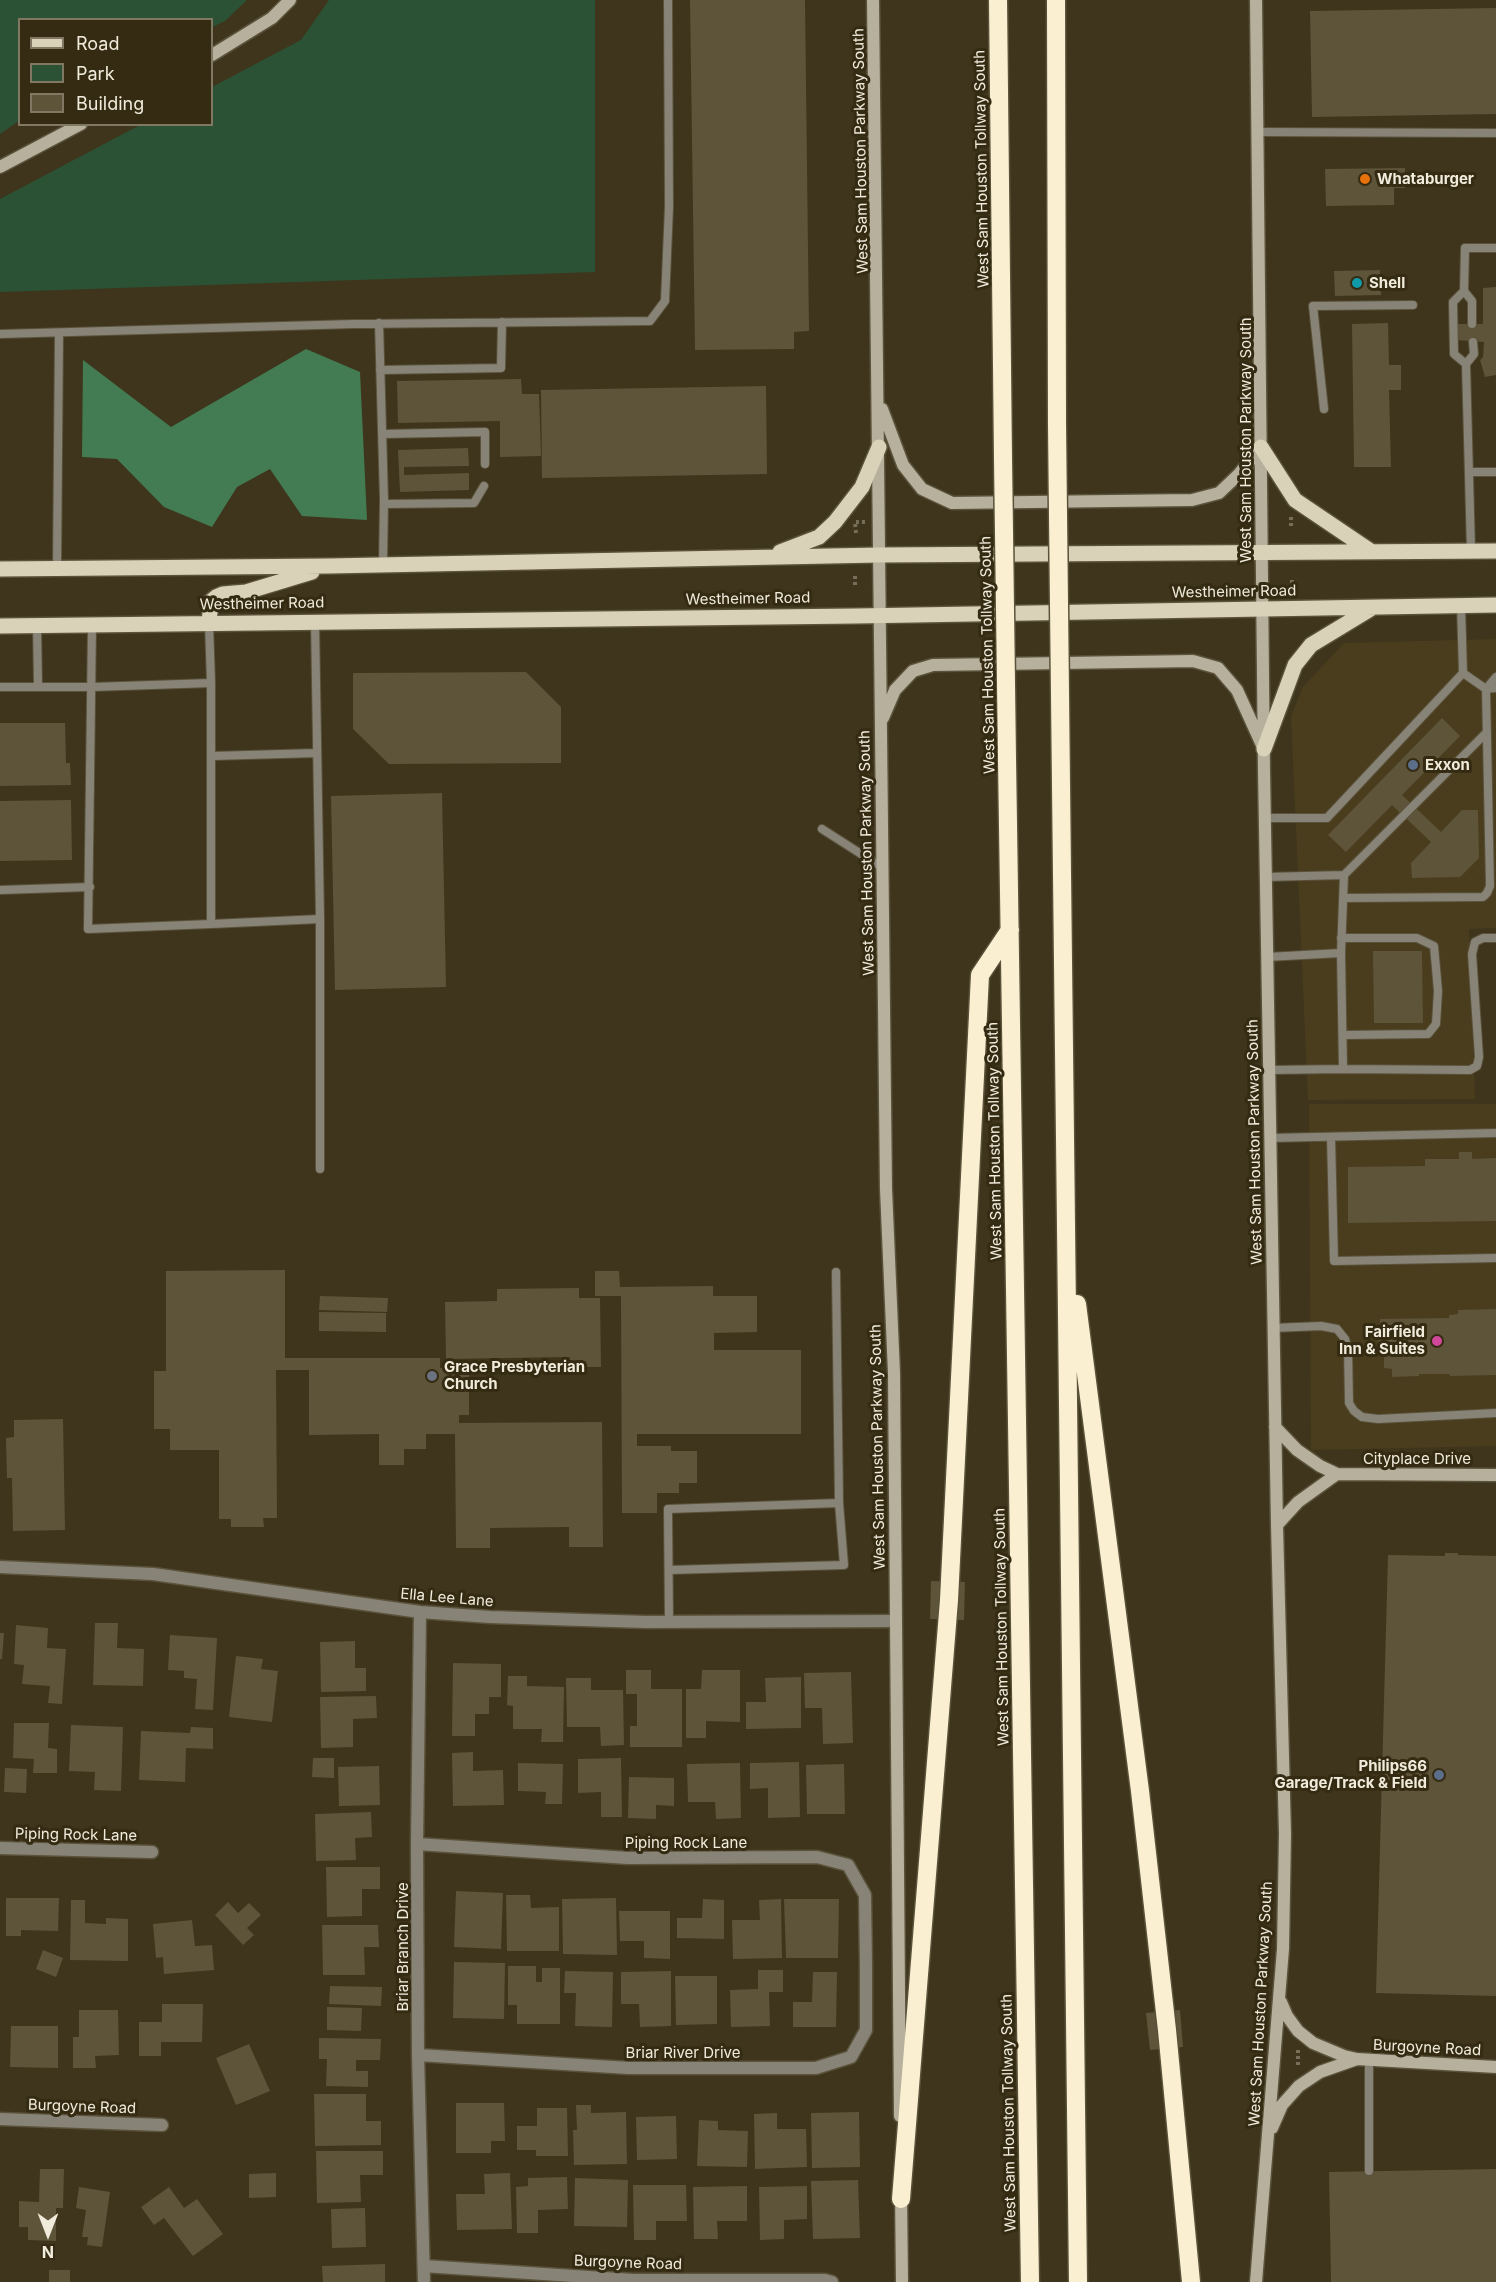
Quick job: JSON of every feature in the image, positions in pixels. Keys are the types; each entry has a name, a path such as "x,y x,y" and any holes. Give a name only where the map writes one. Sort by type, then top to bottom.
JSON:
{"highway":[{"name":"West Sam Houston Tollway South","path":"998,0 1030,2282"},
{"path":"1056,0 1061,785 1077,2282"},
{"path":"901,2199 949,1600 980,975 1010,930"},
{"path":"1066,1219 1142,1814 1167,2030 1191,2282"}],"main road":[{"path":"213,54 272,18 290,0"},
{"name":"West Sam Houston Parkway South","path":"873,0 886,1189 894,1373 902,2282"},
{"name":"West Sam Houston Parkway South","path":"1256,0 1267,957 1285,1834 1280,1999 1256,2282"},
{"path":"0,167 77,126"},
{"path":"879,403 903,465 922,489 952,504 1192,500 1219,493 1262,447 1295,501 1372,552"},
{"path":"769,556 819,537 835,522 862,487 879,447"},
{"path":"0,569 329,566 769,556 1496,551"},
{"path":"209,623 211,601 216,597 223,594 246,592 329,566"},
{"name":"Westheimer Road","path":"0,626 880,616 1496,605"},
{"path":"1264,749 1295,664 1311,645 1373,608"},
{"path":"881,723 895,690 913,671 933,665 1192,661 1218,668 1237,690 1264,749"},
{"name":"Cityplace Drive","path":"1275,1427 1297,1450 1320,1466 1337,1474 1496,1475"},
{"path":"1277,1525 1298,1502 1337,1474"},
{"name":"Burgoyne Road","path":"1280,1999 1287,2016 1298,2031 1313,2043 1331,2052 1363,2060 1496,2067"},
{"name":"Burgoyne Road","path":"1267,2153 1272,2128 1282,2105 1299,2086 1320,2072 1363,2060"}],"street":[{"name":"Ella Lee Lane","path":"0,1567 153,1574 420,1612 490,1617 669,1622 895,1621"},
{"name":"Briar Branch Drive","path":"420,1612 417,1844 418,2055 424,2282"},
{"name":"Piping Rock Lane","path":"417,1844 628,1858 817,1857 848,1865 865,1895 866,1966"},
{"name":"Piping Rock Lane","path":"0,1848 152,1852"},
{"name":"Briar River Drive","path":"418,2055 629,2068 816,2068 850,2057 866,2030 866,1966"},
{"name":"Burgoyne Road","path":"0,2119 162,2125"},
{"name":"Burgoyne Road","path":"424,2266 633,2280 825,2280 832,2282"}],"lane":[{"path":"0,334 379,323 650,321 664,301 669,207 668,0"},
{"path":"1259,132 1496,133"},
{"path":"1472,324 1472,301 1464,291 1465,248 1496,248"},
{"path":"1464,291 1453,302 1454,354 1466,364"},
{"path":"1324,409 1313,306 1413,305"},
{"path":"380,370 501,368 502,322"},
{"path":"379,323 384,504 383,565"},
{"path":"57,568 59,333"},
{"path":"1471,551 1466,364 1474,354 1473,342"},
{"path":"382,434 485,432 485,464"},
{"path":"1469,472 1496,472"},
{"path":"384,504 474,503 484,486"},
{"path":"1265,818 1327,818 1463,673 1461,606"},
{"path":"315,622 320,919 320,1169"},
{"path":"209,623 212,756 211,924"},
{"path":"37,625 38,687"},
{"path":"92,625 88,929 320,919"},
{"path":"1463,673 1486,689 1496,688"},
{"path":"1343,898 1483,897 1487,893 1490,886 1486,689 1496,677"},
{"path":"0,687 211,683"},
{"path":"1343,1069 1341,938 1344,875 1486,733"},
{"path":"212,756 317,753"},
{"path":"822,829 883,868"},
{"path":"1266,877 1344,875"},
{"path":"0,890 90,887"},
{"path":"1341,938 1417,938 1434,946 1438,991 1436,1024 1428,1034 1343,1035"},
{"path":"1269,1070 1470,1070 1477,1066 1479,1057 1472,954 1475,942 1483,938 1496,938"},
{"path":"1267,957 1341,953"},
{"path":"1270,1138 1496,1133"},
{"path":"1331,1137 1334,1261 1496,1258"},
{"path":"669,1570 843,1565 839,1503 836,1272"},
{"path":"1273,1328 1321,1326 1337,1329 1345,1339 1348,1349 1349,1403 1362,1417 1378,1419 1496,1413"},
{"path":"669,1622 668,1509 839,1503"},
{"path":"1363,2060 1370,2171"}],"path":[{"path":"1291,517 1291,527"},
{"path":"856,533 855,522 867,522"},
{"path":"855,576 855,586"},
{"path":"1292,580 1292,590"},
{"path":"1298,2049 1298,2068"}],"shaded area":[{"path":"1496,639 1496,928 1469,929 1475,1099 1308,1100 1291,716 1303,687 1344,643"},
{"path":"1309,1104 1496,1104 1496,1446 1311,1450"}],"green space":[{"path":"0,0 247,0 225,21 213,27 213,18 18,18 18,122 0,134"},
{"path":"329,0 595,0 595,272 0,292 0,199 138,126 213,126 213,86 301,40"},
{"path":"306,349 360,372 367,520 302,516 270,469 237,487 212,527 164,507 117,459 82,457 83,360 171,427"}],"building":[{"path":"690,0 805,0 809,331 794,332 794,349 695,350"},
{"path":"1496,8 1496,114 1312,117 1310,11"},
{"name":"Whataburger","path":"1405,168 1405,188 1394,188 1394,205 1326,206 1325,169"},
{"name":"Shell","path":"1380,270 1381,295 1335,296 1334,271"},
{"path":"1496,287 1496,375 1485,377 1480,360 1483,357 1484,342 1456,340 1455,324 1483,324 1483,288"},
{"name":"Shell","path":"1388,323 1389,365 1401,365 1401,390 1389,390 1391,467 1354,467 1352,324"},
{"path":"521,379 522,394 539,394 541,456 500,457 500,421 398,423 397,381"},
{"path":"766,386 767,474 542,478 541,390"},
{"path":"468,448 469,466 404,467 404,475 469,473 469,490 400,492 398,450"},
{"path":"526,672 561,707 561,763 389,764 353,729 353,673"},
{"name":"Exxon","path":"1442,718 1460,736 1402,795 1441,832 1462,810 1478,810 1479,858 1460,877 1412,878 1411,863 1431,842 1392,805 1346,852 1328,835"},
{"path":"0,723 65,723 66,763 70,763 71,785 0,786"},
{"path":"442,793 446,987 335,990 331,796"},
{"path":"71,800 72,860 0,861 0,801"},
{"path":"1373,951 1422,951 1423,1023 1374,1023"},
{"path":"1459,1152 1472,1152 1472,1159 1496,1158 1496,1221 1348,1223 1348,1167 1425,1166 1425,1159 1459,1159"},
{"path":"285,1270 285,1358 440,1358 440,1368 459,1368 459,1375 469,1375 469,1415 459,1415 459,1423 602,1422 603,1547 569,1547 569,1527 490,1528 490,1548 456,1548 455,1434 426,1434 426,1449 404,1449 404,1465 379,1465 379,1434 309,1435 309,1370 276,1370 277,1518 263,1518 264,1527 231,1527 231,1519 219,1519 219,1450 170,1450 170,1429 154,1429 154,1371 166,1371 166,1271"},
{"path":"595,1271 619,1271 620,1287 713,1286 713,1296 757,1296 757,1332 714,1333 714,1350 801,1350 801,1434 637,1434 637,1446 671,1446 671,1451 697,1451 697,1483 679,1483 679,1493 657,1493 657,1513 622,1513 621,1296 595,1296"},
{"path":"579,1288 579,1298 600,1298 601,1367 570,1367 570,1357 446,1359 445,1302 497,1301 497,1289"},
{"path":"320,1296 388,1298 387,1312 319,1310"},
{"name":"Fairfield Inn & Suites","path":"1496,1309 1496,1375 1419,1374 1419,1376 1392,1377 1392,1369 1384,1368 1384,1356 1379,1356 1378,1326 1380,1326 1380,1319 1449,1318 1449,1315 1458,1314 1458,1310"},
{"path":"319,1312 386,1313 386,1332 319,1331"},
{"path":"63,1419 65,1530 13,1531 12,1478 7,1478 6,1438 14,1437 14,1420"},
{"name":"Philips66 Garage/Track & Field","path":"1445,1553 1496,1556 1496,1996 1376,1993 1388,1555 1445,1556"},
{"path":"931,1581 965,1582 964,1620 930,1619"},
{"path":"95,1623 118,1623 117,1648 144,1649 143,1686 93,1685"},
{"path":"16,1625 48,1628 47,1648 66,1649 62,1704 48,1703 50,1686 22,1684 24,1665 14,1664"},
{"path":"0,1633 4,1633 2,1659 0,1659"},
{"path":"170,1635 217,1638 213,1710 195,1709 197,1679 184,1678 184,1671 168,1670"},
{"path":"355,1641 355,1668 366,1668 366,1691 321,1692 320,1642"},
{"path":"236,1656 263,1659 261,1669 278,1671 272,1722 229,1717"},
{"path":"453,1663 501,1664 501,1697 489,1697 489,1714 475,1714 475,1736 452,1736"},
{"path":"626,1670 651,1670 651,1689 682,1689 682,1747 630,1747 630,1726 637,1726 637,1694 626,1694"},
{"path":"702,1670 740,1670 740,1722 706,1721 706,1738 686,1738 686,1689 701,1689"},
{"path":"851,1672 853,1743 823,1744 822,1708 805,1708 804,1673"},
{"path":"508,1676 527,1676 527,1686 564,1687 563,1742 541,1742 542,1729 513,1729 513,1706 507,1705"},
{"path":"801,1677 801,1728 746,1729 746,1702 766,1702 765,1678"},
{"path":"566,1678 591,1678 591,1690 623,1690 624,1745 601,1746 600,1727 567,1727"},
{"path":"376,1696 377,1718 353,1719 353,1747 321,1748 320,1697"},
{"path":"14,1723 49,1723 48,1748 57,1749 57,1773 33,1773 34,1759 13,1758"},
{"path":"71,1725 123,1727 121,1791 94,1790 95,1772 69,1771"},
{"path":"191,1727 213,1728 213,1749 186,1748 185,1782 139,1780 141,1731 190,1733"},
{"path":"473,1752 473,1771 503,1770 504,1805 453,1806 452,1753"},
{"path":"313,1758 334,1758 334,1778 312,1777"},
{"path":"621,1758 622,1817 601,1817 601,1792 578,1793 578,1759"},
{"path":"799,1762 800,1817 768,1818 768,1788 750,1789 750,1763"},
{"path":"518,1763 563,1764 562,1804 545,1804 546,1792 518,1791"},
{"path":"740,1763 741,1818 716,1819 715,1802 688,1802 687,1764"},
{"path":"844,1764 845,1814 807,1814 806,1765"},
{"path":"379,1766 380,1805 339,1806 338,1767"},
{"path":"5,1768 27,1769 26,1793 4,1792"},
{"path":"629,1777 674,1778 674,1806 656,1805 656,1819 628,1818"},
{"path":"371,1812 372,1837 355,1838 356,1860 316,1861 315,1814"},
{"path":"326,1867 380,1867 380,1889 362,1889 362,1916 327,1917"},
{"path":"456,1891 503,1893 501,1949 454,1947"},
{"path":"506,1895 530,1895 531,1908 559,1907 559,1951 507,1951"},
{"path":"6,1898 59,1898 58,1931 21,1930 21,1936 6,1936"},
{"path":"616,1898 617,1955 563,1954 562,1899"},
{"path":"703,1899 724,1900 724,1939 677,1938 677,1918 702,1918"},
{"path":"781,1899 782,1958 733,1959 732,1920 760,1920 759,1900"},
{"path":"784,1899 839,1899 838,1958 786,1958"},
{"path":"71,1900 85,1900 85,1923 106,1924 106,1918 128,1919 128,1961 70,1960"},
{"path":"228,1902 238,1913 249,1903 261,1915 247,1928 254,1935 243,1945 215,1915"},
{"path":"619,1911 670,1911 670,1959 644,1958 644,1941 620,1941"},
{"path":"192,1920 195,1946 212,1945 214,1970 164,1974 163,1957 156,1958 153,1924"},
{"path":"322,1925 378,1925 379,1947 364,1947 365,1975 323,1975"},
{"path":"43,1950 63,1958 56,1977 36,1969"},
{"path":"454,1962 505,1963 504,2019 453,2018"},
{"path":"508,1966 536,1966 536,1982 542,1982 542,1968 560,1968 560,2024 517,2024 517,2005 508,2005"},
{"path":"758,1970 783,1970 783,1992 769,1992 770,2026 731,2027 730,1990 758,1989"},
{"path":"565,1971 613,1972 612,2027 575,2026 576,1993 564,1993"},
{"path":"671,1971 671,2026 640,2027 639,2004 621,2004 621,1972"},
{"path":"813,1972 837,1972 836,2027 793,2027 793,2002 812,2002"},
{"path":"675,1976 717,1976 717,2024 676,2025"},
{"path":"330,1986 382,1987 381,2006 329,2004"},
{"path":"162,2004 203,2004 202,2042 161,2042 161,2056 139,2056 139,2022 162,2022"},
{"path":"327,2007 362,2008 361,2031 327,2030"},
{"path":"79,2010 118,2010 119,2055 95,2056 96,2068 73,2068 73,2037 79,2037"},
{"path":"1180,2010 1183,2047 1150,2050 1146,2013"},
{"path":"11,2026 58,2026 58,2068 10,2067"},
{"path":"319,2038 381,2039 380,2060 356,2060 356,2071 368,2071 368,2087 326,2086 327,2059 319,2059"},
{"path":"249,2044 270,2091 236,2105 216,2058"},
{"path":"314,2094 366,2094 366,2121 381,2121 381,2145 315,2146"},
{"path":"456,2103 504,2103 505,2141 491,2141 491,2153 456,2153"},
{"path":"576,2105 591,2105 591,2113 626,2112 627,2164 574,2165 573,2130 577,2130"},
{"path":"537,2108 567,2108 568,2156 536,2156 536,2150 517,2150 517,2126 537,2126"},
{"path":"859,2112 860,2167 812,2168 811,2113"},
{"path":"777,2113 777,2129 806,2129 807,2167 755,2169 754,2114"},
{"path":"676,2116 677,2159 637,2160 636,2117"},
{"path":"699,2120 718,2121 718,2130 748,2131 747,2167 697,2166"},
{"path":"316,2151 383,2151 383,2175 360,2175 361,2202 317,2203"},
{"path":"40,2169 64,2169 63,2208 56,2208 56,2241 28,2240 28,2227 19,2227 19,2201 39,2202"},
{"path":"1496,2169 1496,2282 1331,2282 1329,2172"},
{"path":"276,2173 276,2197 249,2198 249,2174"},
{"path":"510,2173 512,2229 457,2230 456,2194 485,2194 484,2174"},
{"path":"567,2177 568,2209 538,2210 538,2233 517,2233 516,2187 528,2186 528,2178"},
{"path":"575,2178 628,2180 627,2227 574,2226"},
{"path":"858,2180 860,2238 813,2239 811,2181"},
{"path":"633,2185 686,2185 687,2221 656,2221 656,2240 634,2240"},
{"path":"747,2186 747,2221 717,2221 718,2239 694,2239 693,2187"},
{"path":"807,2186 807,2219 784,2220 784,2239 760,2240 759,2187"},
{"path":"79,2187 110,2192 102,2247 87,2245 88,2237 82,2237 86,2210 76,2208"},
{"path":"169,2187 184,2208 197,2199 223,2234 193,2256 164,2218 154,2225 141,2207"},
{"path":"365,2208 366,2247 332,2248 331,2209"},
{"path":"385,2264 385,2282 323,2282 322,2266"},
{"path":"49,2270 70,2270 70,2282 49,2282"}],"place":[{"name":"Whataburger","path":"1365,179"},
{"name":"Shell","path":"1357,283"},
{"name":"Exxon","path":"1413,765"},
{"name":"Fairfield Inn & Suites","path":"1437,1341"},
{"name":"Grace Presbyterian Church","path":"432,1376"},
{"name":"Philips66 Garage/Track & Field","path":"1439,1775"}]}
